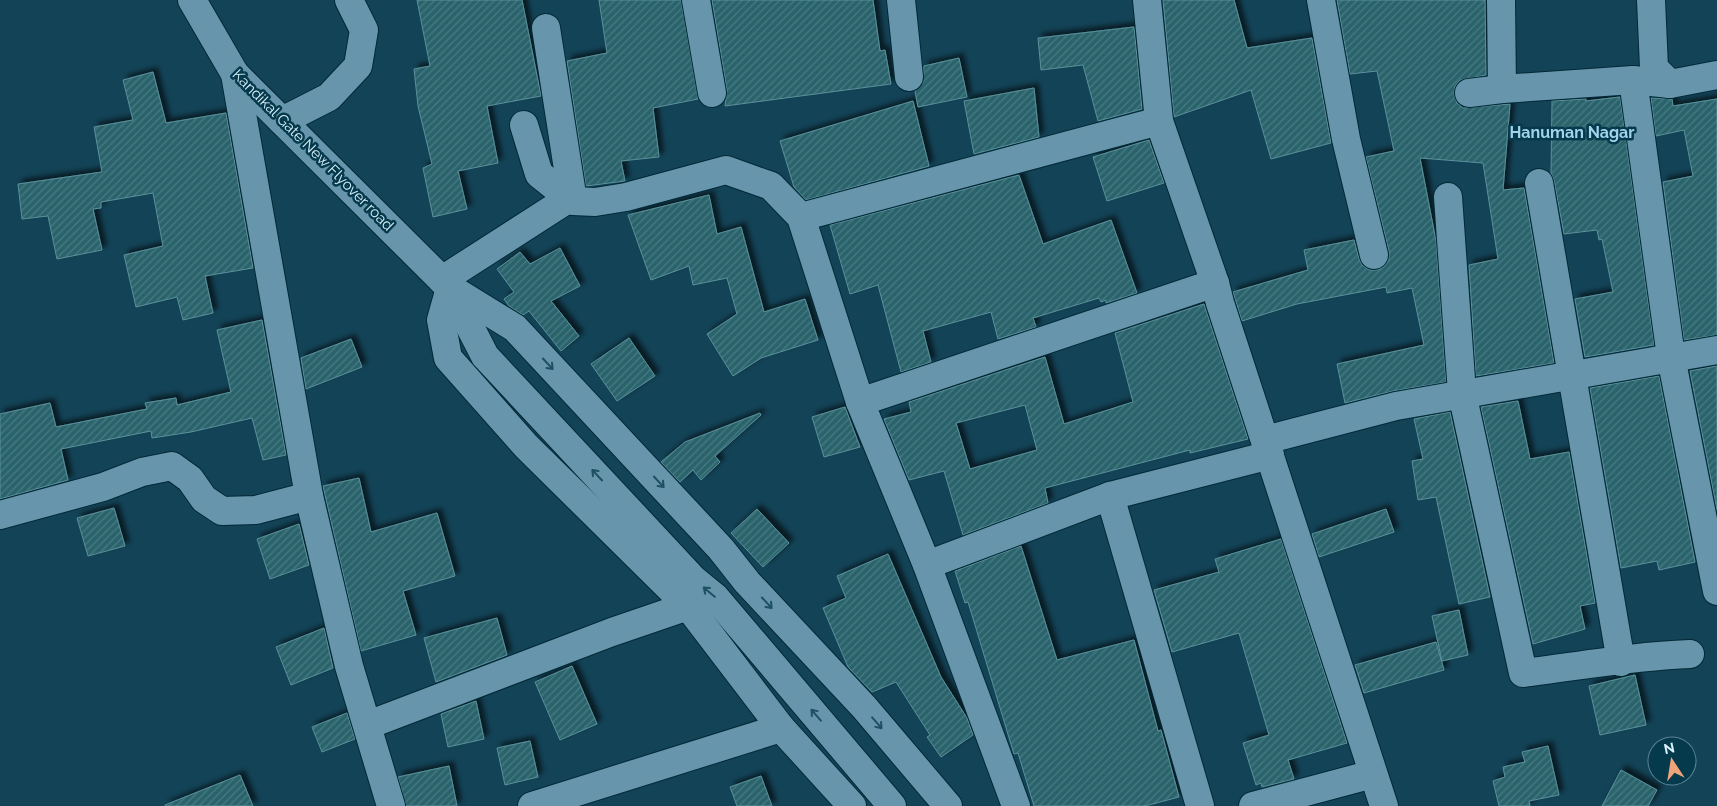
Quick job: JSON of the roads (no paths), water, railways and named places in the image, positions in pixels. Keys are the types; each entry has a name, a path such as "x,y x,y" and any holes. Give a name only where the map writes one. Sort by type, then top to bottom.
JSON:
{"street":[{"name":"Kandikal Gate New Flyover road","path":"192,0 235,74 446,284"},
{"path":"282,121 329,97 358,66 364,30 349,0"},
{"path":"696,0 712,92"},
{"path":"900,0 908,77"},
{"path":"1147,0 1159,122 1216,283 1220,303 1384,806"},
{"path":"1321,0 1346,139 1374,255"},
{"path":"1501,0 1502,89"},
{"path":"1651,0 1654,68 1670,84"},
{"path":"546,28 571,200"},
{"path":"235,74 309,496 349,666 391,806"},
{"path":"1469,93 1633,80 1670,84 1717,75"},
{"path":"1633,80 1671,357 1717,591"},
{"path":"801,217 1159,122"},
{"path":"524,125 539,174 571,200 595,202 626,197 726,170 771,186 801,217 860,402 927,565 1016,806"},
{"path":"1539,184 1621,662"},
{"path":"1448,197 1462,393 1523,673 1621,662 1653,655 1690,654"},
{"path":"571,200 446,284 441,320 448,358 526,446 688,606 781,728 852,806"},
{"path":"860,402 1216,283"},
{"path":"446,284 514,328 721,549 747,582 864,707 948,806"},
{"path":"446,284 485,356 693,579 715,597 892,806"},
{"path":"927,565 1110,496 1396,406 1717,350"},
{"path":"0,515 103,487 142,472 172,466 190,480 204,499 222,512 256,510 309,496"},
{"path":"1110,496 1200,806"},
{"path":"368,725 612,632 688,606"},
{"path":"532,806 781,728"},
{"path":"1254,806 1373,774"}],"district":[{"name":"Hanuman Nagar","path":"1572,132"}]}
